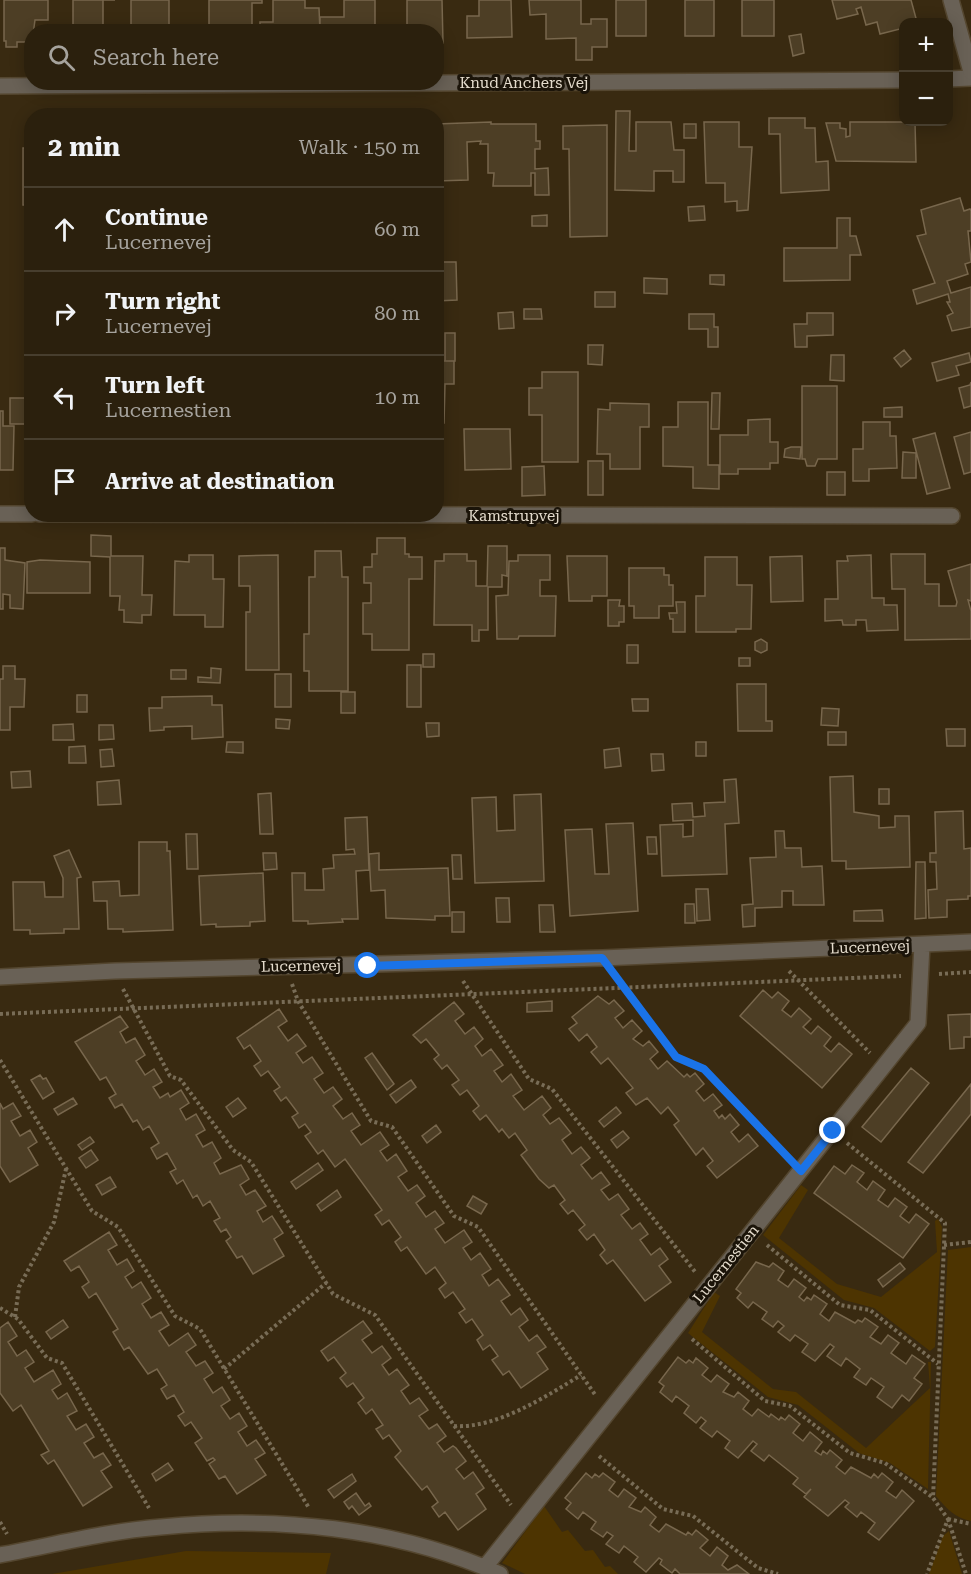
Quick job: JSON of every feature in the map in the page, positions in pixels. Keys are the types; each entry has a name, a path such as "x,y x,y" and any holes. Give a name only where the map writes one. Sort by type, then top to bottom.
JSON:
{"street":[{"path":"951,0 971,72"},
{"path":"953,79 971,78"},
{"name":"Knud Anchers Vej","path":"444,83 899,80"},
{"name":"Knud Anchers Vej","path":"0,86 24,86"},
{"path":"0,514 24,514"},
{"name":"Kamstrupvej","path":"444,515 952,516"},
{"name":"Lucernevej","path":"0,978 115,971 602,958 971,942"},
{"name":"Lucernestien","path":"485,1567 918,1023 922,945"},
{"path":"0,1555 160,1527 238,1523 314,1526 388,1537 485,1567 500,1574"}],"path":[{"path":"769,951 884,1067"},
{"path":"602,958 676,1057 704,1069 801,1171"},
{"path":"451,963 529,1079 552,1089 707,1288"},
{"path":"287,966 298,1001 371,1121 392,1127 454,1216 478,1227 608,1412"},
{"path":"115,971 132,1008 170,1076 181,1080 233,1150 251,1162 333,1294 375,1315 522,1520"},
{"path":"0,1014 971,972"},
{"path":"0,1059 92,1210 118,1227 175,1316 200,1329 309,1507 314,1526"},
{"path":"833,1131 945,1223 933,1498"},
{"path":"15,1317 19,1287 54,1222 66,1168"},
{"path":"752,1232 840,1305 870,1310 939,1364"},
{"path":"944,1245 971,1242"},
{"path":"224,1369 326,1283"},
{"path":"0,1308 15,1317 47,1358 62,1363 160,1527"},
{"path":"676,1327 765,1401 790,1406 850,1454 885,1463 933,1498 948,1519 966,1574"},
{"path":"454,1426 473,1427 540,1401 581,1375"},
{"path":"583,1443 663,1509 693,1516 758,1568 778,1574"},
{"path":"948,1519 971,1524"},
{"path":"927,1574 948,1519"}],"shaded area":[{"path":"801,1185 808,1190 779,1238 837,1284 881,1297 937,1252 935,1221 938,1219 942,1227 935,1347 930,1351 874,1308 844,1300 763,1235"},
{"path":"971,1247 971,1521 956,1515 936,1496 948,1250"},
{"path":"714,1292 720,1296 702,1332 773,1389 796,1392 866,1448 930,1388 928,1362 931,1362 928,1489 890,1463 859,1453 798,1405 768,1397 688,1333"},
{"path":"544,1506 562,1532 568,1530 585,1551 593,1550 605,1567 610,1566 618,1574 525,1574 502,1563"},
{"path":"949,1531 962,1574 929,1574 943,1536"},
{"path":"186,1551 331,1553 326,1574 52,1574"}],"building":[{"path":"4,0 48,0 48,20 35,20 34,24 24,24 24,42 17,42 17,47 6,47 6,41 4,41"},
{"path":"73,0 103,0 103,24 73,24"},
{"path":"131,0 169,0 169,24 131,24"},
{"path":"209,0 262,0 262,3 252,3 252,24 209,24"},
{"path":"273,0 305,0 305,8 319,8 320,24 260,24 260,22 273,22"},
{"path":"344,0 375,0 375,24 320,24 320,17 344,17"},
{"path":"407,0 442,0 443,24 407,24"},
{"path":"479,0 511,0 512,37 467,38 467,16 479,16"},
{"path":"529,0 581,0 581,24 591,24 591,19 607,19 607,47 592,47 592,60 576,60 576,38 546,39 546,14 530,15"},
{"path":"616,0 646,0 646,36 616,36"},
{"path":"685,0 714,0 714,36 685,36"},
{"path":"742,0 774,0 774,36 742,36"},
{"path":"832,0 911,0 916,18 899,18 899,29 880,34 877,22 866,25 861,7 856,9 858,14 837,19"},
{"path":"801,34 804,53 793,56 789,36"},
{"path":"616,111 630,111 629,151 636,151 636,122 671,122 674,150 684,150 684,182 673,182 673,171 654,171 654,191 615,190"},
{"path":"769,118 805,118 805,128 815,128 816,162 828,161 829,190 781,193 780,134 769,134"},
{"path":"491,122 491,124 536,124 536,141 540,141 540,149 535,149 535,169 548,168 549,195 535,195 535,173 531,173 531,186 493,186 494,173 488,173 488,144 480,144 481,141 467,142 468,180 444,181 444,124"},
{"path":"704,122 739,122 739,147 752,147 748,210 737,211 737,201 725,202 725,183 706,183"},
{"path":"850,122 899,122 899,126 915,126 916,162 836,161 826,123 840,123 840,128 846,129 846,137 850,136"},
{"path":"684,124 696,124 696,138 684,138"},
{"path":"607,125 607,236 570,237 569,149 563,149 563,126"},
{"path":"23,148 24,148 24,205"},
{"path":"960,198 964,211 970,209 971,211 971,231 968,231 971,262 965,264 968,274 947,281 951,293 971,287 971,327 952,331 947,316 953,313 947,302 950,302 948,294 917,304 913,290 935,283 917,236 926,234 921,210"},
{"path":"704,206 705,220 689,221 688,207"},
{"path":"547,215 547,226 532,226 532,216"},
{"path":"837,218 850,218 850,236 856,236 861,255 850,255 850,280 784,281 784,248 837,248"},
{"path":"444,262 456,262 457,300 444,301"},
{"path":"710,275 724,275 724,285 710,284"},
{"path":"644,278 667,279 667,294 644,293"},
{"path":"595,292 615,292 615,307 595,307"},
{"path":"524,309 541,309 542,319 524,319"},
{"path":"513,312 514,328 499,329 498,313"},
{"path":"807,313 833,313 833,335 807,336 807,347 795,347 794,324 807,324"},
{"path":"689,314 714,314 714,327 718,327 718,347 708,347 708,329 689,329"},
{"path":"445,333 455,333 455,361 445,361"},
{"path":"588,345 603,345 602,365 588,364"},
{"path":"904,350 911,359 901,367 894,358"},
{"path":"969,353 971,362 956,366 959,375 937,381 932,363"},
{"path":"831,355 844,355 844,381 830,380"},
{"path":"444,361 454,361 454,384 445,384 444,423"},
{"path":"542,372 578,372 578,462 542,462 542,415 529,415 529,388 542,388"},
{"path":"971,382 971,406 964,408 959,388 970,385"},
{"path":"802,386 837,386 837,459 818,459 815,466 807,466 805,459 802,459"},
{"path":"712,393 720,393 719,429 711,429"},
{"path":"10,398 24,398 24,424 10,424"},
{"path":"678,402 708,402 708,465 719,465 719,489 693,488 693,467 663,466 663,427 678,427"},
{"path":"610,403 649,404 649,427 640,427 640,469 610,469 610,454 597,454 598,409 610,410"},
{"path":"902,407 902,417 884,417 884,408"},
{"path":"0,411 3,411 3,426 14,426 13,470 0,470"},
{"path":"770,419 770,442 778,442 778,463 770,463 770,469 738,469 738,474 720,474 720,435 748,435 748,420"},
{"path":"863,422 890,422 890,436 896,436 897,468 869,469 869,481 853,481 853,449 863,449"},
{"path":"464,429 510,429 511,469 465,470"},
{"path":"971,432 971,472 964,474 954,437"},
{"path":"935,433 950,488 927,494 913,439"},
{"path":"801,447 800,459 784,457 785,449"},
{"path":"903,452 916,453 916,478 902,478"},
{"path":"588,461 603,461 603,495 588,495"},
{"path":"544,466 545,495 522,496 522,467"},
{"path":"827,472 845,472 845,495 827,495"},
{"path":"91,535 111,536 111,556 143,556 142,595 152,595 151,615 142,615 142,623 124,622 124,610 119,610 120,596 110,596 110,557 91,556"},
{"path":"377,538 405,538 405,554 409,554 409,557 422,557 422,579 409,579 409,650 372,650 372,634 363,634 363,603 371,603 371,583 364,583 364,567 372,567 372,554 377,554"},
{"path":"488,546 507,546 507,576 502,575 502,587 488,587 488,630 479,630 479,641 472,641 472,625 434,625 435,561 444,561 444,554 467,554 467,561 476,561 476,586 487,586"},
{"path":"0,548 5,548 5,560 25,563 23,609 10,608 10,595 3,594 3,609 0,609"},
{"path":"315,551 341,551 342,577 348,577 348,691 309,691 309,671 304,671 304,634 309,634 309,577 315,577"},
{"path":"891,554 925,554 925,584 939,584 939,606 956,606 957,602 948,571 971,564 971,601 968,600 971,611 971,639 905,640 905,589 892,589"},
{"path":"189,555 213,555 213,579 224,579 223,627 205,627 205,615 174,615 175,561 189,562"},
{"path":"278,555 279,670 246,670 246,612 250,612 250,586 239,586 239,556"},
{"path":"518,555 550,555 550,580 540,580 540,596 556,596 555,636 519,636 518,639 497,639 496,596 508,595 509,561 518,561"},
{"path":"871,555 872,598 884,598 884,605 897,605 898,630 867,631 866,620 856,620 856,625 843,625 842,620 825,621 825,599 838,599 837,561 848,561 847,556"},
{"path":"567,556 607,556 607,596 592,596 592,601 569,601"},
{"path":"802,556 803,601 771,602 770,557"},
{"path":"705,557 737,557 737,585 752,585 751,629 736,629 736,632 696,632 696,596 705,596"},
{"path":"40,560 90,562 90,593 27,593 27,562"},
{"path":"629,568 664,568 664,575 669,575 669,585 673,585 673,606 659,606 659,618 634,618 634,606 629,606"},
{"path":"608,600 620,600 619,606 624,606 624,622 619,622 619,626 608,626"},
{"path":"676,602 685,602 685,632 673,632 673,619 670,619 669,613 677,613"},
{"path":"761,639 767,643 767,650 761,653 755,650 755,642"},
{"path":"627,645 638,645 638,663 627,663"},
{"path":"423,654 434,654 434,667 423,667"},
{"path":"739,658 750,658 750,666 739,666"},
{"path":"407,665 421,665 421,707 407,707"},
{"path":"3,666 15,666 15,679 25,679 24,707 10,707 10,730 0,730 0,679 3,679"},
{"path":"211,668 221,669 220,683 198,682 198,677 211,678"},
{"path":"171,670 186,670 186,679 171,679"},
{"path":"275,674 291,674 291,707 275,707"},
{"path":"737,684 766,684 766,721 772,721 772,731 738,731"},
{"path":"341,692 355,692 355,713 341,713"},
{"path":"77,695 87,695 87,712 77,712"},
{"path":"212,696 212,705 222,705 223,737 192,739 192,726 164,727 164,730 150,731 149,708 162,708 162,697"},
{"path":"632,699 648,699 648,711 633,711"},
{"path":"822,708 839,709 838,726 821,725"},
{"path":"276,719 290,720 289,729 276,728"},
{"path":"426,723 439,723 439,736 427,737"},
{"path":"73,724 74,740 53,740 53,725"},
{"path":"99,725 113,725 114,739 99,740"},
{"path":"946,729 965,729 965,746 947,746"},
{"path":"828,732 846,732 846,745 828,745"},
{"path":"227,742 243,742 243,753 226,752"},
{"path":"696,742 706,742 706,756 696,756"},
{"path":"85,746 86,763 69,763 69,747"},
{"path":"619,748 621,766 605,768 604,750"},
{"path":"112,749 114,766 101,767 100,750"},
{"path":"651,754 663,754 664,770 652,771"},
{"path":"30,771 31,787 12,788 11,772"},
{"path":"853,776 854,812 879,816 879,828 895,827 895,816 909,816 910,867 846,869 846,861 832,861 830,777"},
{"path":"736,779 739,823 725,824 727,874 662,876 660,825 683,824 683,837 693,836 693,820 673,821 672,804 692,803 693,817 705,816 704,803 725,802 724,780"},
{"path":"119,780 121,804 98,805 97,782"},
{"path":"879,789 889,789 889,804 879,804"},
{"path":"271,793 273,834 260,834 258,794"},
{"path":"541,794 544,881 475,883 472,798 496,797 497,831 515,830 514,795"},
{"path":"963,811 964,849 971,848 971,896 968,896 968,899 947,900 947,917 929,918 928,890 937,889 936,862 930,862 930,853 936,853 935,812"},
{"path":"367,817 369,870 356,871 358,919 308,924 308,921 293,921 292,873 305,873 305,890 324,890 323,869 334,868 333,855 355,854 354,849 346,850 345,818"},
{"path":"633,823 638,911 570,916 565,830 592,829 595,874 609,874 606,824"},
{"path":"775,831 784,831 785,848 801,848 802,867 822,866 824,905 793,905 793,891 782,891 782,907 755,908 755,926 743,927 742,905 753,904 750,858 776,857"},
{"path":"186,834 197,834 198,869 187,869"},
{"path":"647,837 656,837 657,854 648,854"},
{"path":"139,842 167,842 167,851 170,851 173,930 123,932 123,929 108,929 107,901 94,901 93,882 119,881 120,896 139,895"},
{"path":"69,850 81,877 77,878 79,929 64,929 64,933 30,934 30,930 14,930 13,882 44,882 45,897 63,897 63,878 54,856"},
{"path":"263,853 276,853 277,869 264,870"},
{"path":"379,853 379,870 448,868 450,916 435,916 435,920 386,918 385,890 371,891 369,854"},
{"path":"452,855 461,855 462,879 453,879"},
{"path":"916,862 925,862 926,918 915,919"},
{"path":"263,873 265,921 250,922 250,926 201,925 199,876"},
{"path":"696,889 708,889 710,920 697,921"},
{"path":"496,898 509,898 510,922 497,922"},
{"path":"685,904 694,904 695,923 685,923"},
{"path":"539,905 553,905 555,932 540,932"},
{"path":"882,910 883,921 854,921 854,911"},
{"path":"452,912 464,912 464,932 452,932"},
{"path":"763,990 772,998 778,992 789,1001 782,1010 791,1017 799,1008 811,1019 803,1027 811,1034 818,1026 831,1037 824,1046 831,1052 839,1043 852,1054 822,1088 740,1016"},
{"path":"598,996 609,1004 614,1000 624,1011 615,1018 623,1028 632,1020 642,1031 633,1039 643,1046 649,1041 658,1052 650,1059 658,1069 667,1061 684,1077 687,1074 690,1077 695,1073 704,1084 696,1091 704,1101 713,1094 722,1105 714,1111 719,1118 722,1115 725,1119 730,1114 739,1125 731,1132 739,1142 748,1134 758,1146 717,1178 707,1166 713,1161 703,1148 696,1155 674,1125 679,1121 668,1107 661,1114 647,1098 636,1105 626,1093 633,1088 608,1058 601,1064 591,1052 597,1047 587,1034 579,1041 569,1029 577,1023 572,1017"},
{"path":"552,1001 552,1011 527,1012 527,1003"},
{"path":"454,1002 464,1014 455,1021 465,1034 474,1027 483,1039 475,1046 482,1056 491,1049 503,1065 494,1071 502,1082 511,1074 522,1090 513,1096 524,1110 542,1096 551,1108 543,1115 550,1124 559,1118 571,1133 562,1140 572,1154 581,1147 590,1158 581,1165 592,1179 601,1172 610,1184 601,1190 609,1200 618,1194 629,1209 621,1215 632,1229 640,1223 648,1234 640,1240 651,1255 660,1248 668,1259 659,1266 671,1282 645,1301 613,1260 607,1264 600,1255 605,1250 594,1234 587,1240 579,1230 585,1225 573,1210 568,1214 560,1204 565,1200 554,1185 549,1188 539,1179 521,1155 527,1150 515,1133 509,1138 502,1129 499,1132 486,1115 480,1120 473,1111 479,1106 467,1090 460,1095 452,1085 459,1080 447,1065 442,1069 434,1059 439,1055 426,1039 421,1043 413,1035"},
{"path":"279,1009 287,1021 278,1027 288,1041 297,1034 306,1046 296,1053 303,1063 312,1057 323,1073 314,1079 324,1093 333,1087 342,1099 333,1106 343,1119 352,1113 360,1125 351,1131 361,1145 380,1132 389,1145 380,1151 387,1161 396,1154 407,1171 398,1177 408,1191 417,1185 425,1196 416,1203 426,1217 435,1211 444,1223 435,1229 445,1243 464,1230 472,1242 463,1248 471,1260 480,1253 491,1269 482,1275 489,1286 498,1279 510,1295 501,1301 511,1315 520,1308 528,1320 519,1327 529,1341 537,1335 546,1347 537,1353 548,1369 521,1388 509,1371 503,1375 492,1360 498,1356 490,1345 483,1350 477,1340 483,1335 472,1319 466,1323 459,1313 465,1309 453,1292 445,1298 439,1289 446,1283 435,1267 426,1274 407,1247 401,1251 395,1242 401,1237 389,1220 382,1225 375,1215 382,1210 345,1159 335,1167 323,1150 318,1154 305,1136 311,1132 305,1124 299,1128 292,1117 298,1113 286,1097 281,1101 274,1091 280,1087 268,1071 261,1076 254,1066 261,1061 250,1045 244,1049 237,1038"},
{"path":"971,1014 971,1037 964,1037 964,1048 950,1049 948,1015"},
{"path":"120,1016 128,1027 120,1032 126,1043 135,1038 145,1055 136,1061 145,1075 154,1069 162,1082 153,1087 160,1098 168,1093 170,1097 181,1090 189,1103 180,1109 186,1120 196,1114 205,1130 196,1135 203,1147 212,1142 221,1158 214,1163 220,1174 241,1165 249,1179 240,1185 246,1195 255,1190 266,1206 257,1211 263,1222 272,1216 283,1233 274,1239 284,1256 253,1274 242,1256 237,1258 226,1241 231,1237 226,1229 221,1232 214,1221 220,1218 210,1201 203,1206 197,1195 193,1198 183,1180 177,1184 170,1172 176,1169 167,1153 157,1159 151,1148 159,1143 149,1126 143,1130 137,1120 133,1122 122,1104 115,1108 109,1098 116,1094 106,1077 100,1080 75,1042"},
{"path":"372,1053 394,1084 387,1090 365,1058"},
{"path":"911,1068 929,1083 881,1142 862,1127"},
{"path":"40,1075 43,1079 46,1078 54,1092 43,1099 31,1080"},
{"path":"411,1080 416,1087 396,1103 390,1095"},
{"path":"971,1084 971,1114 923,1173 908,1162"},
{"path":"73,1098 77,1104 58,1115 54,1109"},
{"path":"238,1098 246,1108 233,1117 226,1107"},
{"path":"0,1103 3,1109 13,1103 21,1116 11,1121 20,1136 30,1130 37,1142 28,1148 38,1165 10,1182 0,1166"},
{"path":"616,1107 621,1113 604,1127 599,1121"},
{"path":"436,1125 441,1132 427,1143 422,1136"},
{"path":"623,1131 629,1138 617,1148 611,1140"},
{"path":"90,1137 94,1142 82,1150 78,1145"},
{"path":"91,1150 98,1160 86,1168 79,1158"},
{"path":"318,1163 323,1170 296,1189 291,1182"},
{"path":"852,1165 864,1173 857,1182 867,1190 873,1181 885,1190 878,1200 888,1207 895,1198 907,1207 900,1216 909,1223 916,1214 929,1224 903,1258 814,1193 834,1166 845,1174"},
{"path":"110,1177 116,1187 102,1195 96,1185"},
{"path":"337,1190 341,1197 321,1211 317,1205"},
{"path":"473,1196 487,1204 481,1214 467,1206"},
{"path":"109,1232 117,1245 108,1250 117,1265 127,1259 134,1271 125,1277 132,1288 141,1282 151,1298 142,1304 151,1318 161,1312 169,1325 159,1331 169,1346 188,1333 196,1345 186,1352 196,1366 205,1361 213,1373 204,1379 213,1393 222,1387 230,1400 221,1406 230,1419 239,1413 247,1426 238,1432 247,1446 256,1440 265,1453 255,1459 266,1475 237,1494 225,1476 219,1479 209,1464 215,1460 213,1458 207,1461 195,1443 202,1438 191,1422 185,1426 178,1416 184,1412 174,1395 167,1399 161,1389 167,1385 157,1369 148,1374 129,1347 124,1350 113,1332 118,1329 96,1293 89,1298 82,1287 89,1282 79,1266 71,1271 64,1261"},
{"path":"756,1262 769,1267 773,1263 784,1271 778,1280 788,1287 794,1279 806,1288 799,1297 804,1301 807,1297 811,1300 814,1295 827,1304 820,1314 829,1321 835,1312 855,1323 858,1320 862,1322 865,1318 878,1327 870,1337 881,1344 888,1335 899,1343 891,1353 906,1364 912,1355 925,1364 914,1378 922,1384 909,1401 902,1395 892,1408 877,1397 884,1387 871,1378 866,1385 854,1377 860,1369 846,1358 841,1366 827,1356 834,1347 830,1344 815,1361 802,1352 808,1344 795,1335 790,1341 778,1332 784,1326 778,1321 773,1327 762,1319 767,1312 753,1302 748,1308 737,1298 741,1293 736,1289"},
{"path":"900,1263 905,1269 883,1287 878,1280"},
{"path":"63,1320 68,1327 51,1339 46,1332"},
{"path":"363,1321 372,1333 362,1340 372,1353 382,1346 391,1358 382,1365 389,1375 397,1369 409,1385 401,1391 410,1404 419,1398 428,1410 419,1416 429,1429 437,1424 446,1436 437,1443 444,1452 453,1446 456,1448 466,1461 456,1469 464,1479 473,1472 484,1488 476,1494 486,1509 458,1530 445,1512 439,1517 432,1507 438,1502 427,1486 422,1490 395,1457 401,1451 389,1435 383,1439 376,1429 383,1425 372,1409 366,1414 358,1403 364,1398 353,1383 347,1387 340,1378 346,1373 334,1357 328,1361 321,1351"},
{"path":"8,1322 17,1336 8,1342 17,1356 26,1350 34,1362 25,1368 34,1382 53,1370 61,1384 52,1390 58,1399 67,1393 77,1411 67,1416 76,1430 86,1424 94,1437 84,1443 94,1458 103,1453 111,1465 101,1471 112,1487 83,1506 54,1460 48,1464 41,1455 49,1451 21,1405 13,1411 0,1393 0,1328"},
{"path":"678,1357 686,1363 689,1360 693,1363 696,1358 708,1368 702,1375 711,1382 717,1375 729,1384 723,1392 734,1397 738,1392 749,1401 743,1409 752,1416 758,1409 769,1417 771,1414 779,1420 781,1417 785,1420 789,1415 800,1424 793,1433 803,1441 810,1432 822,1442 815,1451 821,1455 823,1451 827,1454 830,1450 842,1460 836,1467 845,1474 851,1467 871,1478 874,1474 878,1478 882,1473 893,1482 886,1491 896,1498 902,1490 914,1501 879,1540 868,1532 875,1523 861,1512 857,1517 845,1507 849,1503 845,1500 828,1516 804,1497 811,1489 806,1494 793,1484 798,1478 769,1455 764,1461 751,1451 757,1444 753,1441 738,1458 725,1448 730,1441 717,1431 712,1437 700,1428 706,1421 701,1417 696,1423 684,1413 689,1406 676,1396 672,1402 660,1392 664,1386 659,1382"},
{"path":"168,1463 173,1470 156,1481 152,1474"},
{"path":"586,1473 592,1478 595,1474 599,1477 603,1473 615,1482 609,1490 618,1497 624,1489 636,1498 629,1507 641,1512 645,1507 656,1517 650,1525 659,1532 666,1524 686,1535 688,1532 692,1535 696,1530 708,1540 700,1548 710,1556 717,1547 728,1556 722,1565 728,1570 737,1565 749,1574 680,1574 675,1569 672,1573 660,1564 662,1560 659,1558 646,1572 634,1562 638,1557 624,1546 619,1553 606,1544 613,1536 607,1532 603,1537 591,1529 596,1522 583,1512 578,1519 566,1509 571,1503 565,1498"},
{"path":"352,1474 356,1481 334,1498 328,1490"},
{"path":"356,1493 365,1506 369,1503 371,1506 359,1515 352,1506 349,1509 344,1502"}],"route":[{"path":"368,966 602,958 676,1057 704,1069 801,1171 833,1131"}]}
